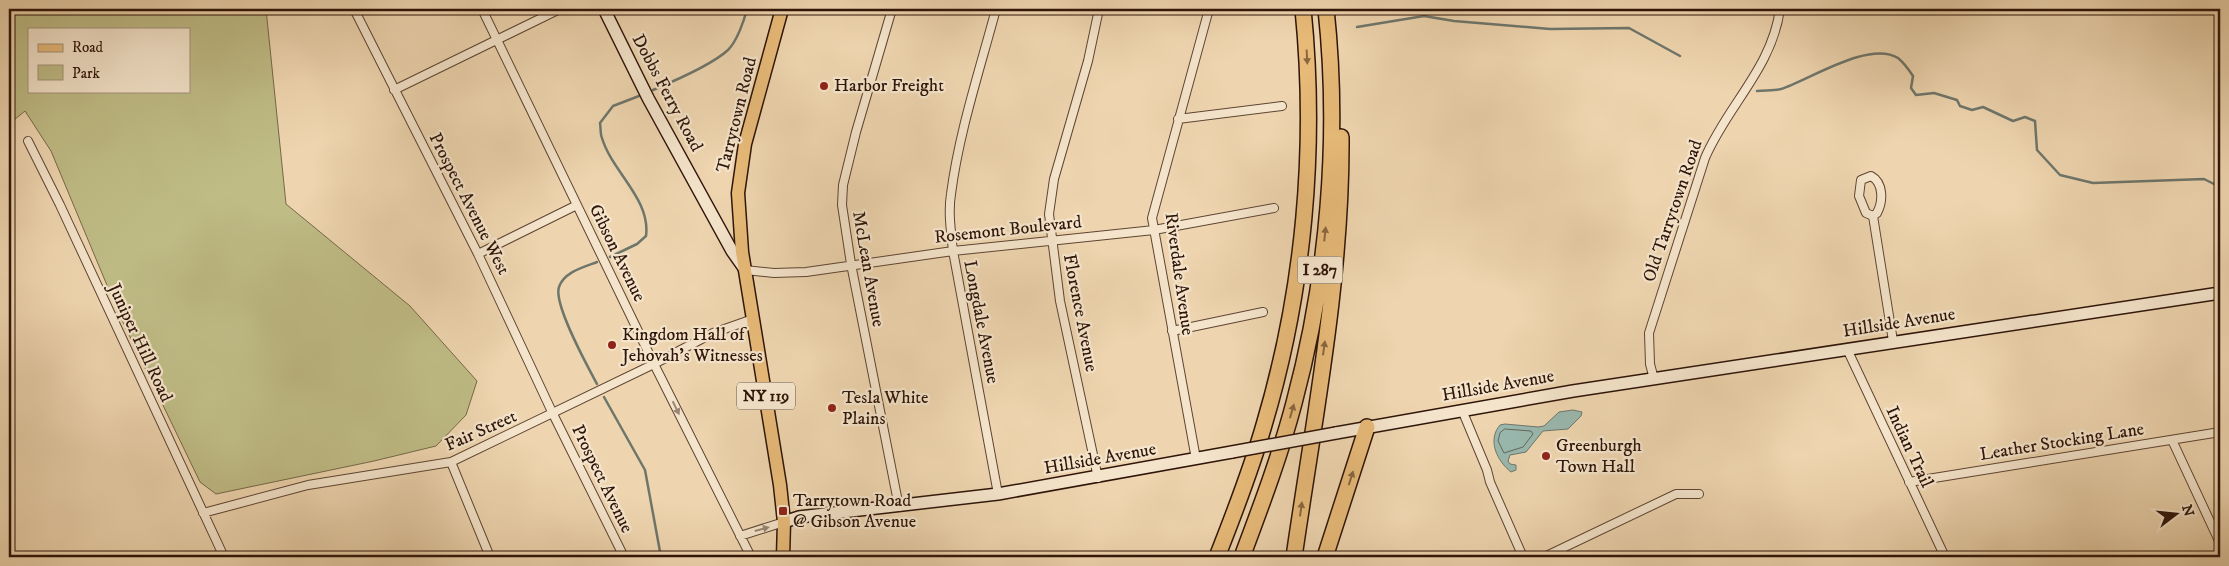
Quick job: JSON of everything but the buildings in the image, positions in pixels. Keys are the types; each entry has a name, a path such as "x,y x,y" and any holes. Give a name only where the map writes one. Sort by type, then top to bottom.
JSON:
{"highway":[{"name":"I 287","path":"1217,557 1264,426 1280,365 1292,303 1301,242 1307,178 1308,115 1303,9"},
{"name":"I 287","path":"1242,557 1276,463 1292,409 1309,339 1320,275 1327,212 1331,148 1327,9"},
{"path":"1294,557 1326,334 1339,213 1341,115 1335,50 1327,9"},
{"path":"1325,557 1367,427"},
{"path":"1209,557 1244,486"}],"main road":[{"name":"Dobbs Ferry Road","path":"604,9 648,98 732,251 745,270"},
{"name":"Tarrytown Road","path":"782,9 745,144 739,176 738,223 778,469 784,522 783,557"},
{"name":"Hillside Avenue","path":"784,522 799,518 998,494 1098,478 1462,410 1893,341 2220,293"}],"street":[{"name":"Prospect Avenue West","path":"354,9 478,254 553,414"},
{"name":"Gibson Avenue","path":"482,9 654,364 751,557"},
{"path":"394,90 560,9"},
{"name":"McLean Avenue","path":"892,9 856,132 843,185 843,220 899,507"},
{"name":"Longdale Avenue","path":"996,9 961,143 950,195 953,251 998,494"},
{"name":"Florence Avenue","path":"1098,478 1060,301 1049,214 1054,179 1088,61 1100,9"},
{"name":"Riverdale Avenue","path":"1196,459 1152,218 1154,204 1209,9"},
{"name":"Old Tarrytown Road","path":"1654,379 1650,364 1649,333 1705,158 1712,141 1764,62 1775,32 1780,9"},
{"path":"1178,119 1282,106"},
{"name":"Juniper Hill Road","path":"28,141 60,205 224,557"},
{"path":"1866,177 1875,178 1881,191 1880,208 1878,213 1873,216 1866,213 1859,196 1861,180 1866,177"},
{"path":"478,254 577,205"},
{"name":"Rosemont Boulevard","path":"745,270 774,273 806,272 851,264 1051,239 1154,230 1274,208"},
{"path":"1873,216 1893,341"},
{"path":"1172,331 1263,312"},
{"name":"Fair Street","path":"203,513 308,485 451,462 553,414 713,333 753,319"},
{"name":"Indian Trail","path":"1847,349 1945,557"},
{"path":"1462,410 1487,470 1490,482 1523,557"},
{"name":"Prospect Avenue","path":"553,414 624,557"},
{"name":"Leather Stocking Lane","path":"1909,482 2220,432"},
{"path":"2172,440 2220,543"},
{"path":"451,462 490,557"},
{"path":"1544,557 1676,494 1700,494"},
{"path":"740,536 784,522"}],"green space":[{"path":"9,9 266,9 286,204 410,306 477,381 466,415 436,446 216,494 200,482 119,314 51,151 25,111 9,124"}],"water":[{"path":"1573,410 1582,412 1581,416 1568,429 1543,431 1526,452 1510,455 1508,461 1510,464 1516,465 1516,470 1511,472 1502,462 1495,450 1494,444 1494,437 1500,425 1544,426 1559,412"}],"waterway":[{"path":"653,90 703,67 728,50 737,36 747,9"},
{"path":"1357,27 1424,16 1454,21 1550,29 1629,28 1680,56"},
{"path":"1757,91 1781,89 1839,63 1871,54 1886,54 1898,58 1910,71 1913,76 1911,88 1916,95 1934,93 1957,100 1960,106 1972,110 1983,107 2013,121 2025,117 2035,121 2037,150 2060,175 2093,183 2204,179 2220,187"},
{"path":"610,257 637,244 646,236 646,223 643,210 637,198 607,150 601,136 600,123 613,106 639,96"},
{"path":"597,262 565,277 559,287 559,295 561,307 572,336 597,384"},
{"path":"604,397 645,470 661,557"}],"place":[{"name":"Harbor Freight","path":"824,86"},
{"name":"Kingdom Hall of Jehovah’s Witnesses","path":"612,345"},
{"name":"Tesla White Plains","path":"832,408"},
{"name":"Greenburgh Town Hall","path":"1546,456"},
{"name":"Tarrytown Road @ Gibson Avenue","path":"783,511"}]}
